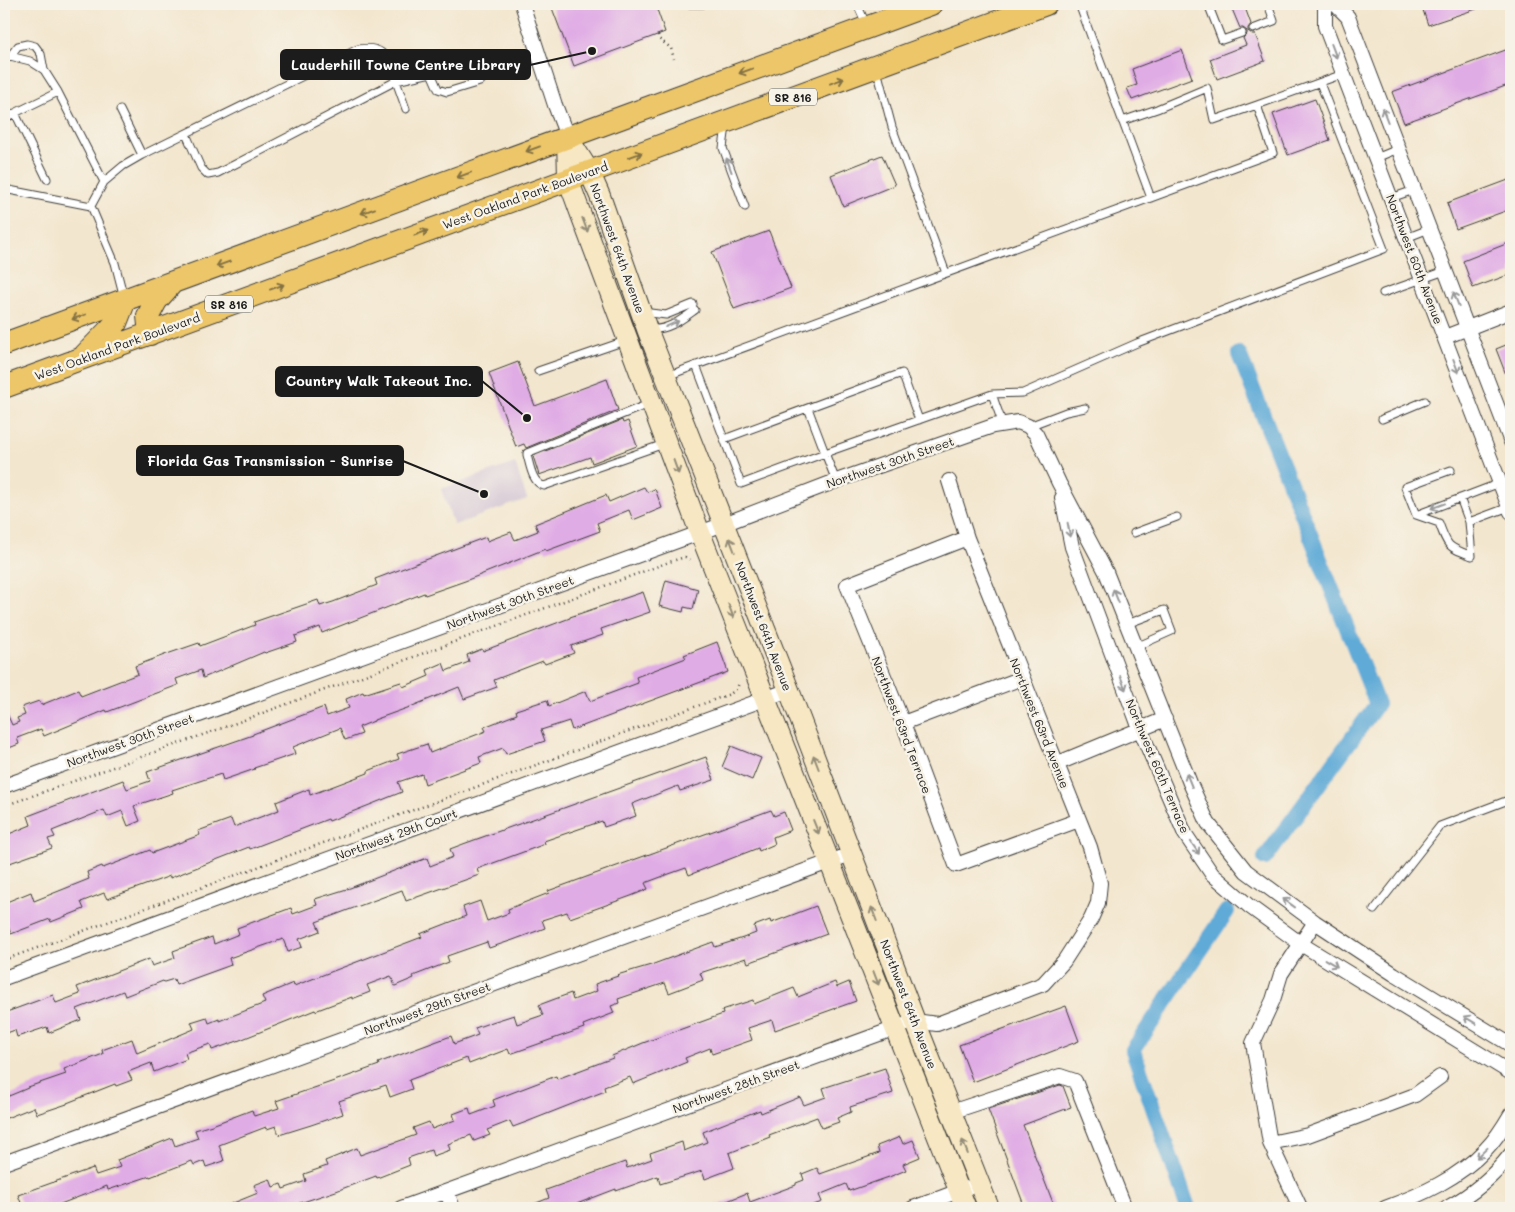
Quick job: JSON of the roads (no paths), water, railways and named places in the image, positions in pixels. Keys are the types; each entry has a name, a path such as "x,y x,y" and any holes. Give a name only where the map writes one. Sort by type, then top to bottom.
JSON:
{"main road":[{"path":"4,344 931,4"},
{"name":"West Oakland Park Boulevard","path":"4,387 1046,4"},
{"path":"150,334 148,316 156,301 173,283"},
{"path":"83,357 116,323 125,300"}],"street":[{"path":"522,4 567,136"},
{"name":"Northwest 60th Avenue","path":"1325,4 1325,26 1445,337 1506,482 1510,509"},
{"name":"Northwest 60th Avenue","path":"1335,4 1348,17 1511,442"},
{"name":"Northwest 64th Avenue","path":"567,136 589,171 644,320 789,690 914,1021 989,1208"},
{"name":"Northwest 64th Avenue","path":"567,136 568,179 700,533 962,1200"},
{"path":"1445,337 1511,311"},
{"path":"618,313 632,323 644,320"},
{"path":"628,340 642,344 664,368"},
{"name":"Northwest 30th Street","path":"4,786 700,533 836,481 993,426 1023,424"},
{"name":"Northwest 60th Terrace","path":"1023,424 1036,434 1059,483 1106,572 1190,783 1208,823 1246,871 1316,922 1394,974 1511,1045"},
{"name":"Northwest 63rd Avenue","path":"949,481 968,538 1090,848 1100,883 1098,902 1091,919 1064,961"},
{"name":"Northwest 60th Terrace","path":"1059,483 1072,547 1140,729 1185,834 1212,874 1249,906 1301,944 1511,1074"},
{"name":"Northwest 63rd Terrace","path":"968,538 847,585 903,723 956,865 1079,820"},
{"path":"1112,655 1136,647"},
{"path":"903,723 1022,678"},
{"name":"Northwest 29th Court","path":"4,978 789,690"},
{"path":"1056,764 1165,719"},
{"name":"Northwest 29th Street","path":"4,1163 851,854"},
{"path":"1299,1205 1270,1143 1253,1043 1273,1000 1281,974 1316,922"},
{"name":"Northwest 28th Street","path":"401,1208 914,1021 937,1024 1043,984 1064,961"},
{"path":"951,1112 1060,1076 1075,1081 1125,1208"},
{"path":"1270,1143 1308,1135 1415,1095 1440,1077"},
{"path":"1385,1208 1443,1182 1469,1164 1487,1149 1511,1114"},
{"path":"1443,1182 1452,1205 1479,1187 1505,1163 1511,1154"},
{"path":"913,1208 962,1200 979,1183"},
{"path":"447,1192 454,1208"}],"lane":[{"path":"690,4 703,4"},
{"path":"858,4 867,27"},
{"path":"1078,4 1150,198"},
{"path":"1208,4 1222,40 1242,33"},
{"path":"1253,29 1274,21 1268,4"},
{"path":"7,57 18,46 27,44 35,46 41,54 44,70 58,92 104,182"},
{"path":"91,206 104,182 123,166 358,49 372,47 383,53 406,109"},
{"path":"7,57 30,61 44,70"},
{"path":"442,60 479,66 483,70 484,77 480,82 447,92 438,89 431,73 435,62 442,60"},
{"path":"876,66 892,127 946,273"},
{"path":"186,134 201,168 208,175 218,173 396,81 431,73"},
{"path":"1122,121 1157,109 1206,88 1214,120 1343,74"},
{"path":"696,365 741,484 992,394 1023,393 1137,343 1384,249 1320,83"},
{"path":"4,119 58,92"},
{"path":"664,368 696,365 1273,153 1257,105"},
{"path":"120,110 142,155"},
{"path":"15,113 46,179"},
{"path":"727,122 723,148 744,207"},
{"path":"1376,158 1398,149"},
{"path":"4,190 91,206"},
{"path":"1391,198 1414,190"},
{"path":"91,206 115,264 125,300"},
{"path":"1406,238 1429,229"},
{"path":"1384,293 1445,271"},
{"path":"694,307 675,324 657,330 644,320 694,307"},
{"path":"538,371 628,340"},
{"path":"724,439 902,373 919,420"},
{"path":"992,394 1003,424"},
{"path":"1382,419 1425,402"},
{"path":"653,406 641,406 526,455 536,481 540,486 544,486 667,443"},
{"path":"808,408 836,481"},
{"path":"1023,424 1085,408"},
{"path":"1452,470 1405,487 1416,515 1439,524 1446,543 1454,549 1472,556 1469,522 1460,498"},
{"path":"1416,515 1506,482"},
{"path":"1469,522 1510,509"},
{"path":"1134,533 1177,517"},
{"path":"1127,624 1164,610 1172,631 1136,647"},
{"path":"1374,910 1440,826 1511,799"}],"waterway":[{"path":"1239,354 1377,704 1265,858"},
{"path":"1188,1208 1133,1050 1227,911"}],"place":[{"name":"Lauderhill Towne Centre Library","path":"592,51"},
{"name":"Country Walk Takeout Inc.","path":"527,418"},
{"name":"Florida Gas Transmission - Sunrise","path":"484,494"}]}
